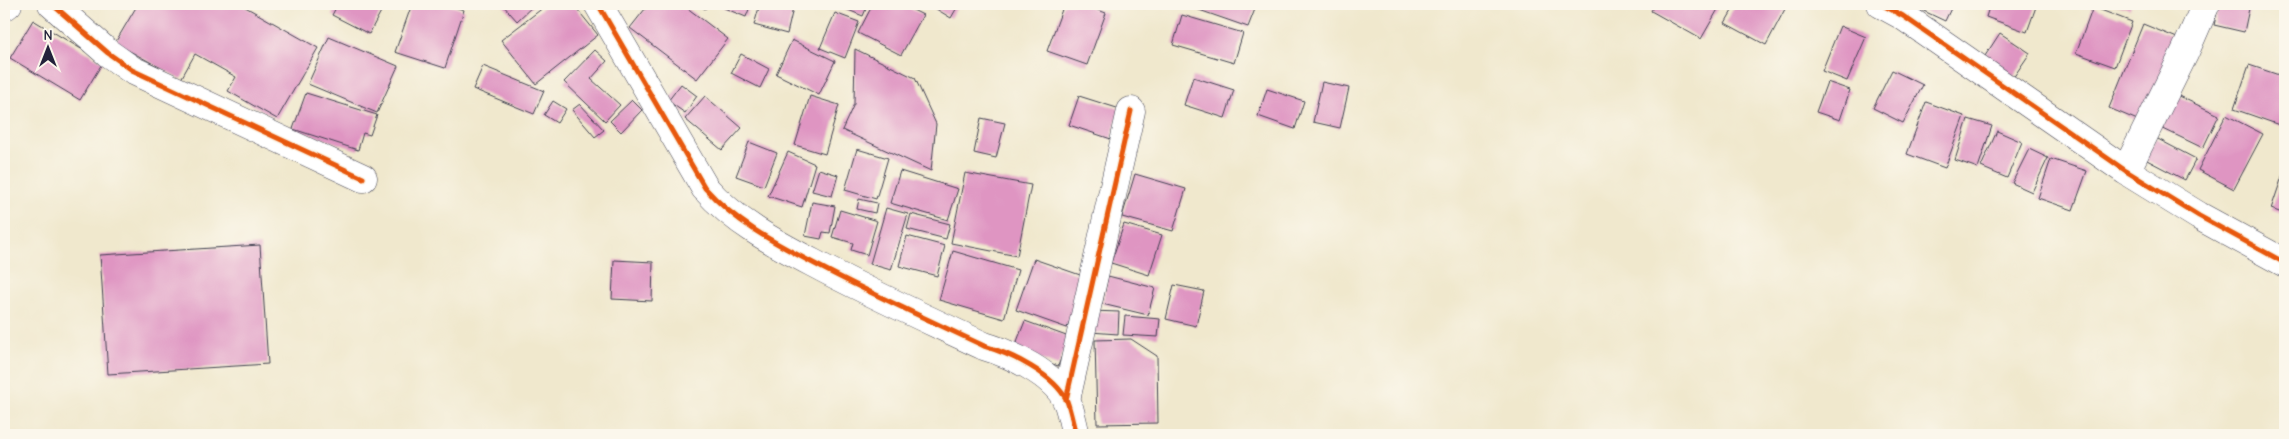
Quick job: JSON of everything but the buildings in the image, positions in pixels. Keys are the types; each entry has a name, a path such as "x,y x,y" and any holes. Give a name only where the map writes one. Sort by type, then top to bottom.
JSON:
{"street":[{"path":"4,7 8,4"},
{"path":"52,4 108,53 132,70 363,178"},
{"path":"598,4 704,188 719,204 748,228 836,275 984,346 1008,353 1050,382 1066,400 1076,435"},
{"path":"1881,4 1904,16 2126,172 2199,216 2285,264"},
{"path":"2126,172 2185,52 2206,4"},
{"path":"1066,400 1131,111"}],"cycle path":[{"path":"52,4 108,53 132,70 363,178"},
{"path":"598,4 705,188 729,211 769,239 855,285 1031,366 1061,391 1067,401 1076,435"},
{"path":"1881,4 1903,16 2126,171 2199,216 2285,263"},
{"path":"1066,400 1131,111"}]}
